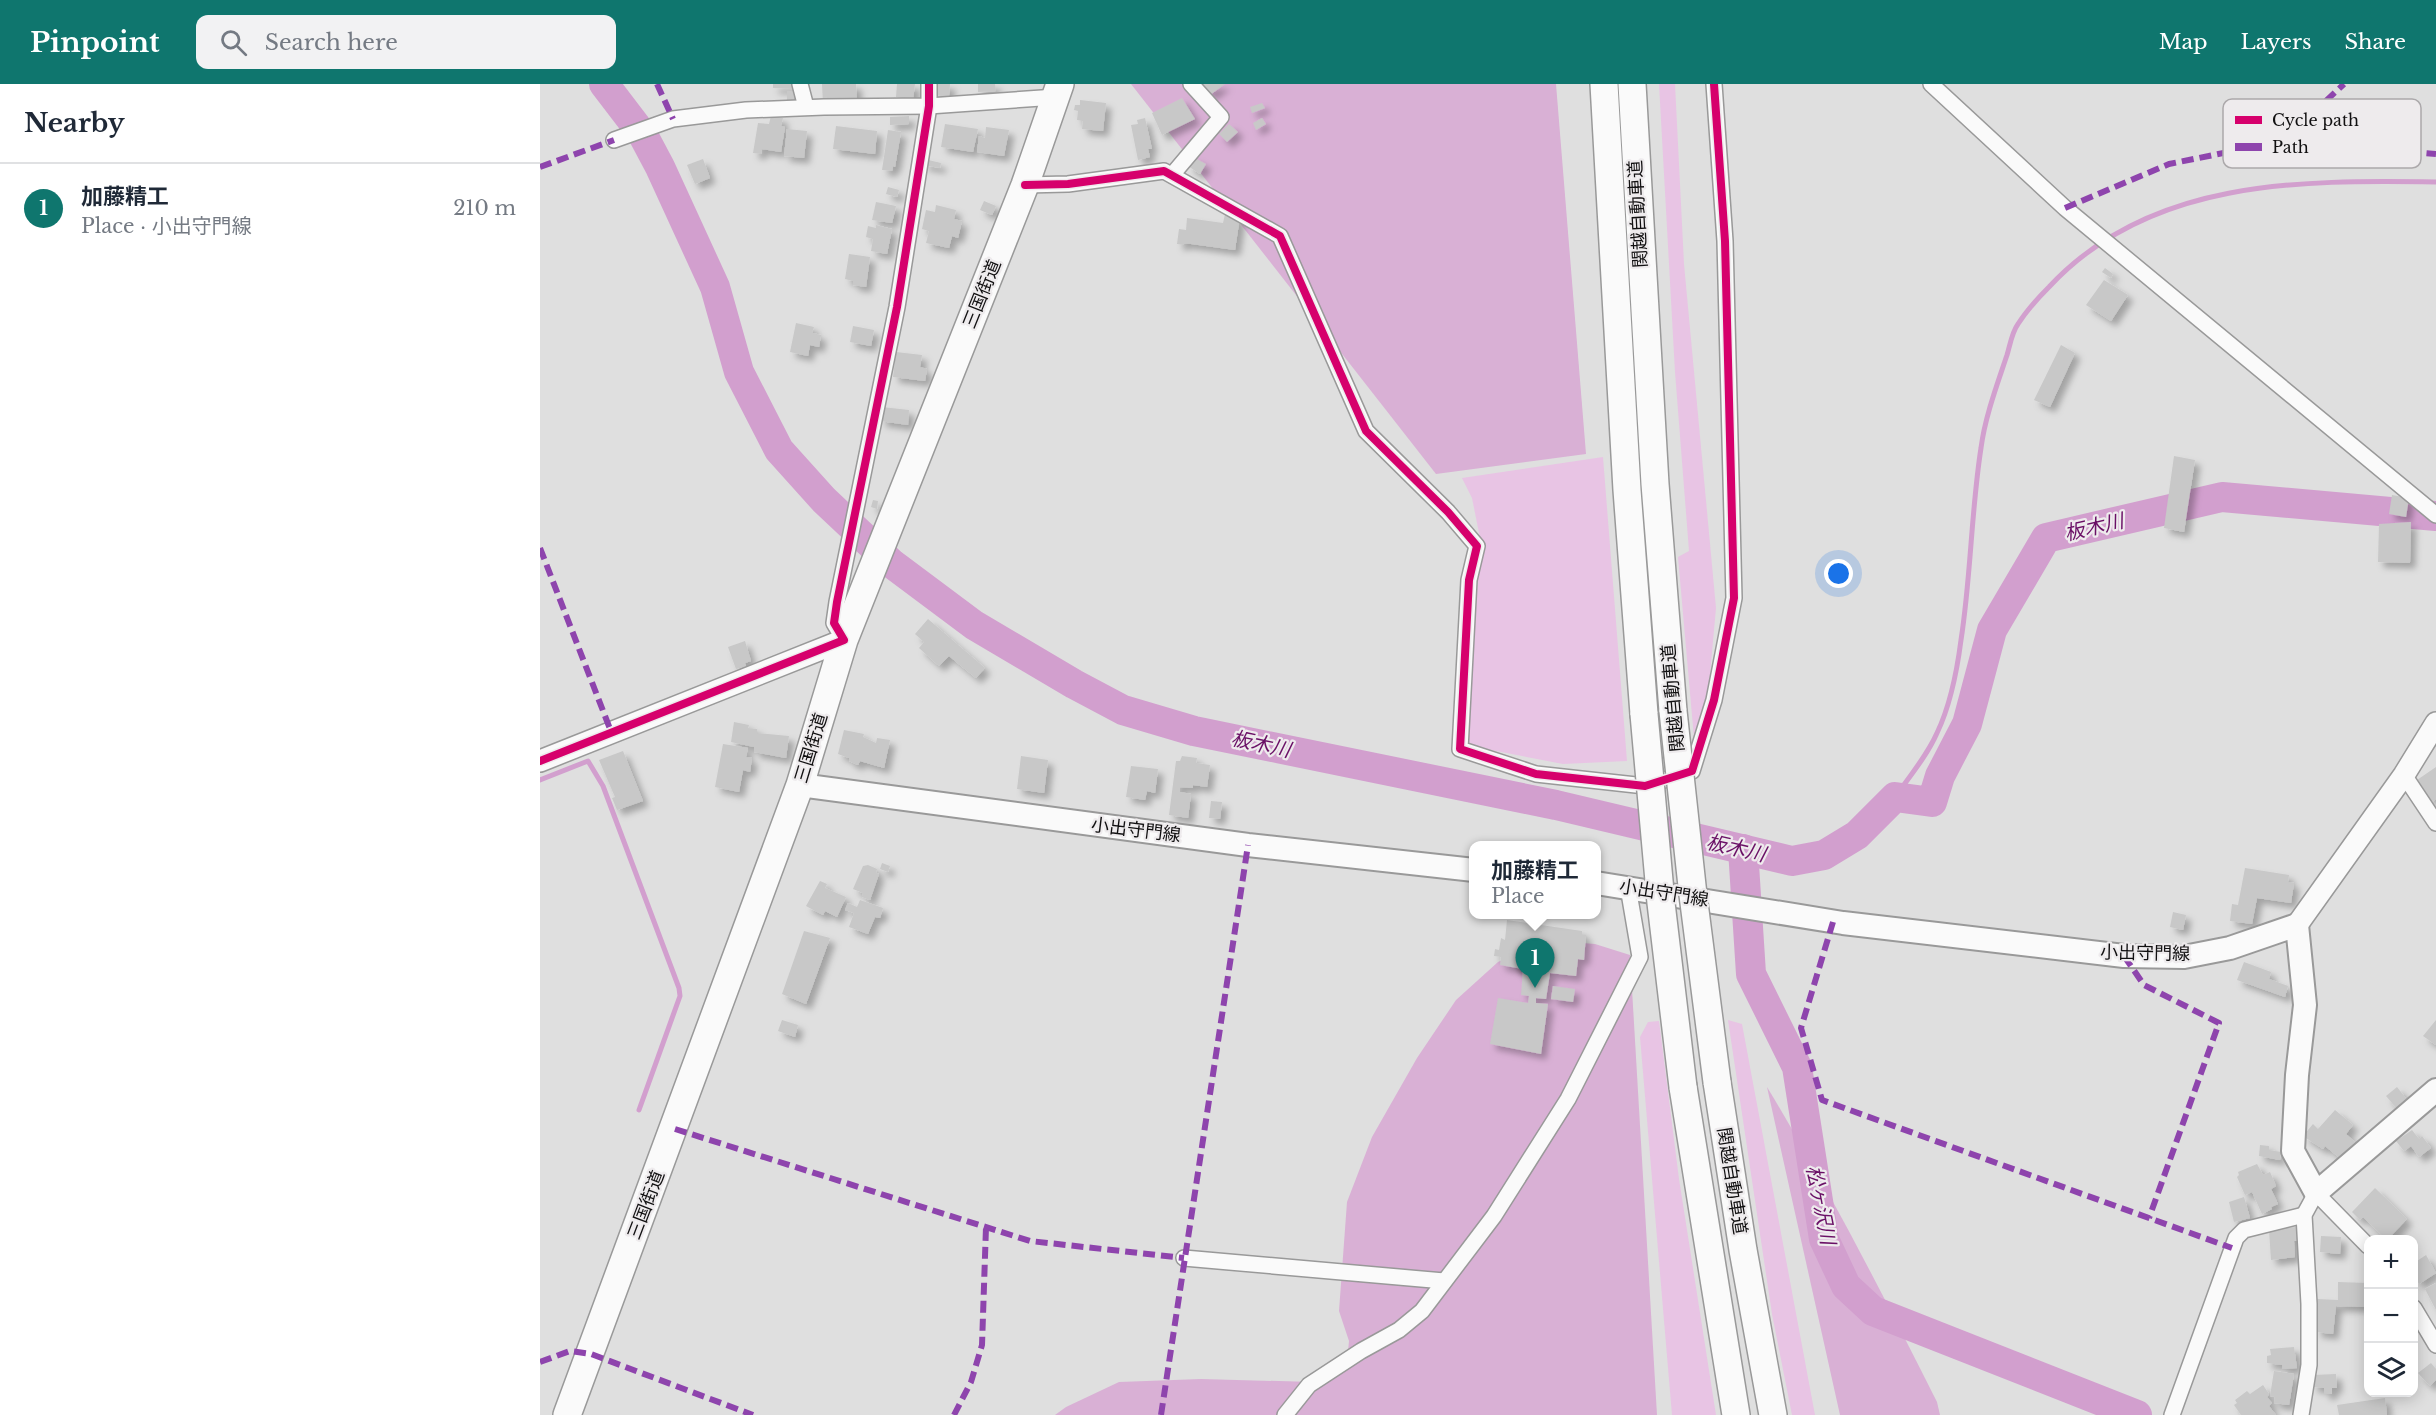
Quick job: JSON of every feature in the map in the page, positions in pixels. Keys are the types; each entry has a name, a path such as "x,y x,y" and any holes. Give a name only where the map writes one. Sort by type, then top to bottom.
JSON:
{"highway":[{"name":"関越自動車道","path":"1604,84 1627,490 1661,903 1683,1087 1736,1415"},
{"name":"関越自動車道","path":"1632,84 1655,484 1673,711 1693,895 1717,1082 1743,1250 1773,1415"},
{"name":"三国街道","path":"567,1415 800,785 844,640 1025,185 1058,91"}],"main road":[{"name":"小出守門線","path":"800,785 1248,845 1469,870"},
{"name":"小出守門線","path":"1601,884 1843,923 2124,956 2184,957 2229,948 2297,925"},
{"path":"2297,925 2306,1005 2297,1075 2293,1151 2316,1193 2436,1090"}],"street":[{"path":"800,84 806,107"},
{"path":"540,761 844,640 834,623 837,602 897,307 929,106 929,84"},
{"path":"1172,175 1221,117 1191,84"},
{"path":"1025,185 1068,184 1164,171 1280,236 1366,431 1448,512 1477,546 1469,580 1460,749 1536,774 1645,786 1692,771 1714,700 1734,598 1725,242 1714,84"},
{"path":"1931,84 2065,208 2436,515"},
{"path":"614,140 673,119 746,110 929,106 1058,91"},
{"path":"2297,925 2404,775 2436,723"},
{"path":"2404,775 2436,823"},
{"path":"1285,1415 1309,1386 1422,1311 1494,1216 1568,1099 1640,957 1628,887"},
{"path":"2301,1415 2309,1365 2309,1304 2304,1215 2316,1193 2364,1242"},
{"path":"2172,1415 2236,1238 2244,1230 2304,1215"},
{"path":"1184,1258 1444,1281"},
{"path":"2418,1315 2436,1345"}],"shaded area":[{"path":"1131,84 1556,84 1586,454 1436,474"},
{"path":"1659,84 1675,84 1684,264 1716,608 1706,718 1700,733 1694,738 1678,557 1689,551 1675,372"},
{"path":"1603,457 1627,761 1563,764 1465,745 1481,543 1472,498 1462,478"},
{"path":"1546,940 1595,944 1630,955 1657,1415 1055,1415 1066,1407 1119,1382 1201,1379 1314,1382 1347,1362 1349,1341 1339,1311 1347,1202 1372,1137 1417,1058 1456,1000 1498,962"},
{"path":"1728,1020 1742,1024 1815,1415 1792,1415 1772,1314"},
{"path":"1659,1021 1679,1179 1716,1415 1672,1415 1640,1037 1648,1022"},
{"path":"1767,1087 1855,1243 1937,1402 1940,1415 1840,1415"}],"building":[{"path":"773,84 794,84 793,89 773,88"},
{"path":"822,84 856,84 857,102 823,104"},
{"path":"897,84 915,84 913,99 896,97"},
{"path":"936,84 950,84 949,97 935,95"},
{"path":"978,84 995,84 996,91 978,92"},
{"path":"1201,84 1225,84 1210,95"},
{"path":"787,91 794,91 794,102 787,102"},
{"path":"1182,98 1195,119 1162,135 1152,113"},
{"path":"1080,100 1106,103 1103,131 1082,129 1083,121 1077,120 1078,111 1074,110 1075,105 1080,105"},
{"path":"1262,103 1265,108 1252,113 1250,107"},
{"path":"771,116 783,118 781,126 785,127 781,152 762,149 761,154 753,153 758,123 769,124"},
{"path":"909,116 909,124 890,125 890,117"},
{"path":"1145,118 1152,149 1148,149 1150,157 1138,160 1131,125 1138,124 1137,120"},
{"path":"1262,118 1266,124 1256,130 1253,123"},
{"path":"945,124 978,129 973,152 941,147"},
{"path":"1229,124 1238,132 1227,142 1219,134"},
{"path":"836,126 877,131 875,154 833,149"},
{"path":"986,127 1009,130 1004,156 977,152 979,136 985,138"},
{"path":"787,129 807,131 804,158 784,156"},
{"path":"888,130 901,132 895,167 893,166 892,171 882,170"},
{"path":"1193,157 1206,164 1200,174 1188,166"},
{"path":"703,159 710,178 695,184 687,165"},
{"path":"924,159 941,163 940,168 923,165"},
{"path":"888,187 899,190 897,197 886,194"},
{"path":"984,201 996,206 992,215 980,210"},
{"path":"876,202 896,206 892,223 872,220"},
{"path":"936,205 956,210 954,219 962,221 958,238 952,236 949,248 926,243 929,231 922,229 926,210 935,212"},
{"path":"1225,214 1240,217 1235,250 1177,244 1179,229 1186,230 1187,218 1223,223"},
{"path":"876,225 892,229 887,254 871,251 873,239 866,237 868,226 876,228"},
{"path":"849,254 870,257 866,287 853,285 853,281 845,279"},
{"path":"2105,268 2113,274 2111,278 2102,272"},
{"path":"2104,280 2128,295 2111,321 2086,305"},
{"path":"796,323 814,327 812,333 821,335 819,347 810,345 808,356 790,352"},
{"path":"853,326 874,330 871,346 850,342"},
{"path":"2061,345 2075,353 2050,407 2034,400"},
{"path":"896,352 922,355 920,367 927,369 925,381 893,377"},
{"path":"882,407 909,410 908,425 880,421"},
{"path":"2174,456 2195,460 2184,532 2164,528"},
{"path":"2392,495 2409,498 2406,517 2389,514"},
{"path":"873,500 878,501 877,509 871,507"},
{"path":"2411,522 2410,563 2378,562 2379,524"},
{"path":"928,619 985,668 976,678 949,656 939,666 919,648 924,642 915,634"},
{"path":"745,641 751,661 745,663 746,666 736,669 728,647"},
{"path":"734,722 749,725 748,728 757,729 757,733 789,736 786,758 754,752 754,747 731,742"},
{"path":"844,730 864,734 863,737 876,743 877,738 890,740 884,768 860,761 858,765 838,754"},
{"path":"723,744 748,748 746,757 752,758 750,772 743,770 739,792 715,787"},
{"path":"623,751 643,801 617,810 612,798 615,797 599,760"},
{"path":"1021,756 1048,760 1044,793 1017,789"},
{"path":"1182,756 1197,758 1196,763 1210,765 1207,787 1193,785 1193,788 1180,787 1180,792 1191,794 1188,818 1169,815 1176,761 1180,761"},
{"path":"1131,766 1158,769 1155,793 1147,791 1145,800 1126,797"},
{"path":"2436,767 2436,799 2432,802 2417,780"},
{"path":"1211,801 1222,802 1220,819 1209,818"},
{"path":"882,863 890,866 888,872 880,869"},
{"path":"868,865 877,869 876,873 879,874 870,900 862,897 863,893 853,889 863,866"},
{"path":"2245,868 2289,875 2288,882 2294,883 2291,903 2257,898 2252,924 2230,921 2232,904 2238,905"},
{"path":"820,881 827,884 825,888 846,897 837,917 825,911 823,915 806,906"},
{"path":"860,900 883,908 880,918 875,917 868,934 849,927 854,913 845,910 848,903 857,907"},
{"path":"2173,912 2186,915 2183,930 2170,927"},
{"path":"1507,920 1582,931 1582,935 1586,935 1584,960 1578,959 1576,976 1550,973 1546,999 1536,998 1536,1003 1548,1004 1541,1054 1490,1044 1498,998 1528,1003 1529,996 1521,995 1523,969 1500,965 1501,957 1494,956 1495,949 1499,950 1501,938 1505,940"},
{"path":"804,931 830,938 806,1004 782,994"},
{"path":"2244,962 2271,972 2269,979 2288,986 2285,997 2237,980"},
{"path":"1553,986 1575,989 1573,1002 1551,999"},
{"path":"782,1020 798,1025 795,1037 778,1031"},
{"path":"2436,1020 2436,1045 2423,1036"},
{"path":"2397,1087 2408,1101 2398,1110 2386,1096"},
{"path":"2335,1110 2353,1125 2346,1134 2355,1142 2341,1159 2325,1146 2323,1149 2303,1136 2313,1124 2318,1129"},
{"path":"2412,1130 2419,1139 2422,1136 2431,1148 2419,1157 2411,1146 2404,1151 2396,1141"},
{"path":"2260,1145 2269,1146 2269,1150 2281,1152 2280,1160 2259,1156"},
{"path":"2257,1164 2263,1175 2270,1172 2276,1186 2271,1189 2278,1204 2262,1214 2252,1192 2245,1195 2237,1177 2238,1172"},
{"path":"2375,1188 2407,1219 2392,1235 2382,1235 2363,1217 2360,1220 2352,1212"},
{"path":"2244,1197 2250,1218 2234,1222 2229,1202"},
{"path":"2296,1227 2295,1257 2271,1260 2269,1230"},
{"path":"2321,1236 2341,1237 2340,1254 2320,1252"},
{"path":"2426,1255 2436,1273 2419,1284 2418,1282 2418,1260"},
{"path":"2338,1282 2364,1283 2364,1307 2336,1306 2333,1334 2316,1332 2317,1299 2338,1300"},
{"path":"2436,1283 2436,1310 2425,1289"},
{"path":"2294,1347 2297,1368 2283,1369 2282,1365 2267,1363 2267,1356 2271,1355 2270,1349"},
{"path":"2431,1363 2436,1369 2436,1380 2430,1386 2418,1373"},
{"path":"2274,1371 2294,1374 2289,1405 2274,1403 2275,1397 2270,1396"},
{"path":"2336,1374 2337,1388 2332,1388 2332,1394 2324,1394 2324,1388 2312,1387 2313,1375"},
{"path":"2263,1385 2272,1403 2269,1406 2276,1415 2241,1415 2234,1405 2237,1403 2235,1400 2247,1391 2250,1394"},
{"path":"2385,1398 2387,1415 2339,1415 2337,1405"}],"waterway":[{"name":"板木川","path":"604,84 643,135 660,167 715,287 739,372 779,450 824,500 891,563 974,625 1123,710 1194,731 1556,805 1792,861 1824,855 1857,835 1895,797 1932,802 1940,776 1967,724 1992,630 2046,538 2222,497 2436,516"},
{"path":"1895,797 1933,742 1950,699 1958,664 1985,425 2014,331 2037,300 2089,251 2132,225 2179,206 2229,193 2280,186 2332,182 2436,182"},
{"path":"540,780 588,761 603,786 679,988 680,996 639,1110"},
{"name":"松ヶ沢川","path":"1743,849 1751,974 1797,1067 1824,1239 1846,1286 1873,1311 2137,1415"}],"marked path":[{"path":"657,84 673,119"},
{"path":"2328,99 2344,84"},
{"path":"540,167 614,140"},
{"path":"2065,208 2169,164 2223,153"},
{"path":"2421,153 2436,154"},
{"path":"540,548 612,734"},
{"path":"1161,1415 1248,845"},
{"path":"1833,922 1801,1028 1822,1100 2232,1248"},
{"path":"2124,956 2144,985 2219,1023 2149,1218"},
{"path":"675,1129 1030,1241 1184,1258"},
{"path":"954,1415 971,1382 982,1345 986,1227"},
{"path":"540,1362 570,1351 591,1354 753,1415"}],"cycle path":[{"path":"540,761 844,640 834,623 837,602 897,307 929,106 929,84"},
{"path":"1025,185 1068,184 1164,171 1280,236 1366,431 1448,512 1477,546 1469,580 1460,749 1536,774 1645,786 1692,771 1714,700 1734,598 1725,241 1714,84"}],"place":[{"name":"加藤精工","path":"1535,988"}]}
